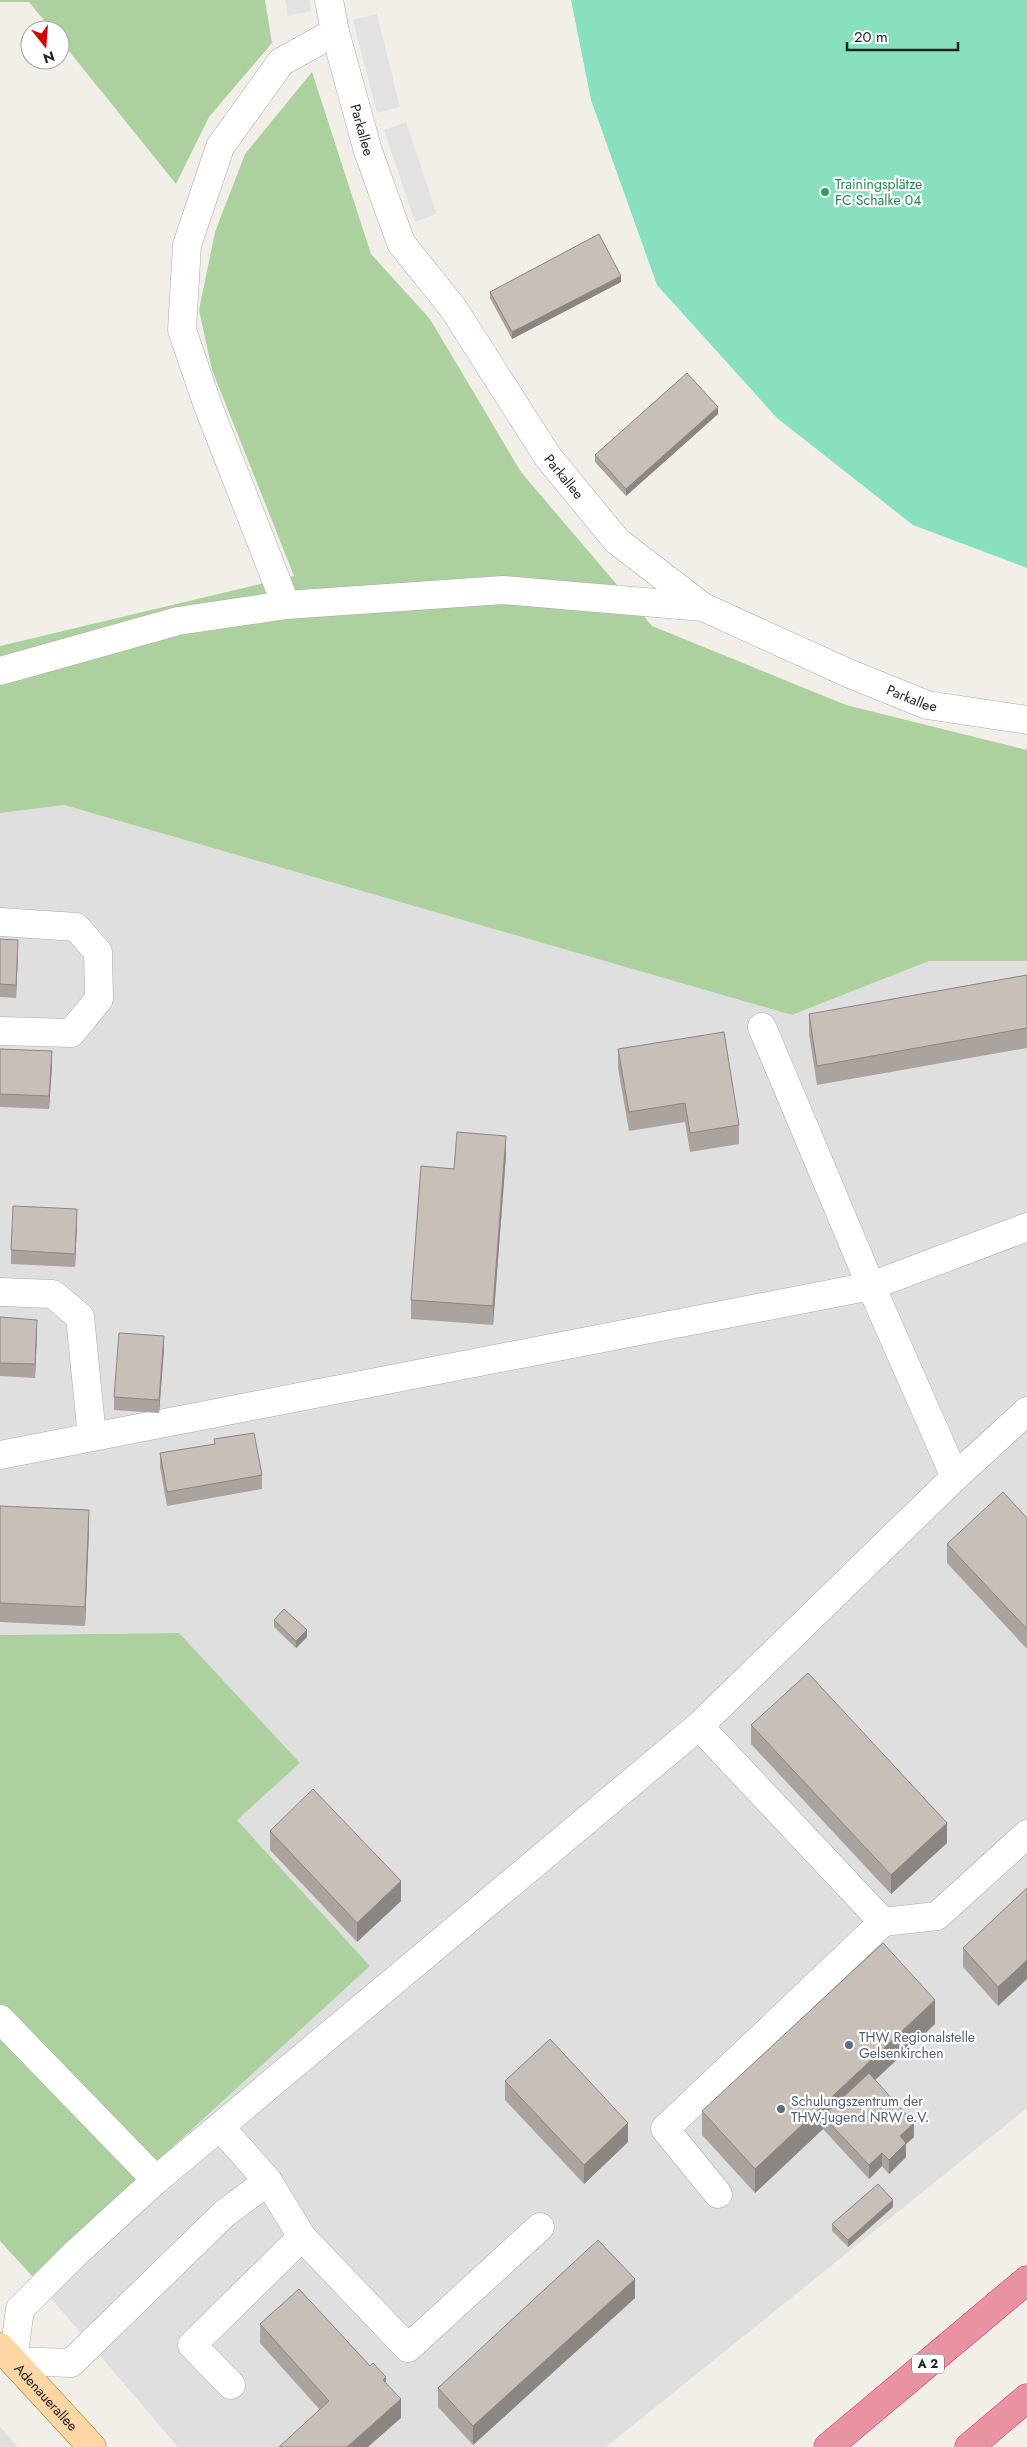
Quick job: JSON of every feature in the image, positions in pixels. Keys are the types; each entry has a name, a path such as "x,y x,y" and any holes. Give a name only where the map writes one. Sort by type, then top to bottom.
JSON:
{"highway":[{"name":"A 2","path":"828,2447 1027,2280"},
{"path":"969,2447 1027,2398"}],"main road":[{"name":"Adenauerallee","path":"6,2354 92,2447"}],"street":[{"name":"Parkallee","path":"329,0 335,32 368,151 400,243 453,308 548,457 599,522 617,541 703,606 848,673 927,705 1027,720"},
{"path":"286,606 208,406 182,330 187,244 220,147 281,62 335,32"},
{"path":"0,671 178,621 286,606 504,590 703,606"},
{"path":"0,922 76,927 98,952 99,999 71,1032 0,1031"},
{"path":"762,1027 871,1286 955,1477"},
{"path":"0,1455 871,1286 1027,1227"},
{"path":"0,1292 52,1294 80,1317 92,1438"},
{"path":"268,2181 224,2214 71,2363 6,2354 20,2309 77,2252 156,2180 221,2128 699,1726 955,1477 1027,1411"},
{"path":"699,1726 884,1922"},
{"path":"718,2194 665,2128 884,1922 937,1916 1027,1834"},
{"path":"0,2019 156,2180"},
{"path":"221,2128 268,2181 302,2237 408,2348 540,2227"},
{"path":"230,2385 192,2345 302,2237"}],"shaded area":[{"path":"285,0 309,0 311,11 288,16"},
{"path":"377,14 400,107 377,113 353,20"},
{"path":"406,122 437,214 415,222 384,130"},
{"path":"64,805 792,1015 929,961 1027,961 1027,2108 606,2447 178,2447 32,2276 370,1966 237,1820 179,1633 0,1635 0,813"},
{"path":"0,2427 18,2447 0,2447"}],"green space":[{"path":"0,0 265,0 272,43 209,117 176,184 70,52 70,20 44,20 29,2 0,2"},
{"name":"Trainingsplätze FC Schalke 04","path":"571,0 1027,0 1027,568 913,525 777,418 657,285 591,100"},
{"path":"312,72 371,254 430,319 521,472 652,626 846,705 1027,750 1027,961 929,961 792,1015 64,805 0,813 0,646 294,576 212,370 199,310 215,232 245,154"},
{"path":"179,1633 300,1763 237,1820 370,1966 32,2276 0,2241 0,1635"}],"building":[{"path":"599,234 621,276 512,332 490,292"},
{"path":"687,373 718,407 626,489 595,455"},
{"path":"0,939 18,940 16,985 0,984"},
{"path":"1027,975 1027,1028 817,1066 809,1014"},
{"path":"724,1032 739,1125 690,1133 685,1103 629,1112 618,1049"},
{"path":"0,1049 52,1051 49,1096 0,1094"},
{"path":"457,1132 506,1136 493,1306 411,1300 421,1166 454,1169"},
{"path":"13,1206 77,1209 75,1254 11,1250"},
{"path":"0,1317 37,1320 35,1364 0,1363"},
{"path":"119,1333 164,1336 159,1400 114,1397"},
{"path":"254,1433 262,1475 167,1492 160,1453 215,1444 214,1439"},
{"path":"1003,1492 1027,1518 1027,1629 947,1544"},
{"path":"0,1506 89,1510 85,1607 0,1603"},
{"path":"284,1609 307,1630 296,1641 274,1620"},
{"path":"808,1673 947,1823 891,1875 751,1725"},
{"path":"313,1789 401,1881 357,1923 270,1831"},
{"path":"1027,1888 1027,1960 998,1987 963,1948"},
{"path":"883,1943 935,2000 755,2169 702,2111"},
{"path":"550,2039 628,2123 584,2165 505,2081"},
{"path":"869,2073 914,2123 900,2136 906,2143 889,2160 882,2153 869,2165 823,2116"},
{"path":"878,2184 893,2200 848,2240 832,2224"},
{"path":"598,2240 635,2279 473,2426 438,2388"},
{"path":"299,2289 370,2366 373,2363 386,2377 383,2380 401,2399 347,2447 279,2447 329,2401 260,2324"}],"place":[{"name":"Trainingsplätze FC Schalke 04","path":"825,192"},
{"name":"THW Regionalstelle Gelsenkirchen","path":"849,2045"},
{"name":"Schulungszentrum der THW-Jugend NRW e.V.","path":"781,2109"}]}
